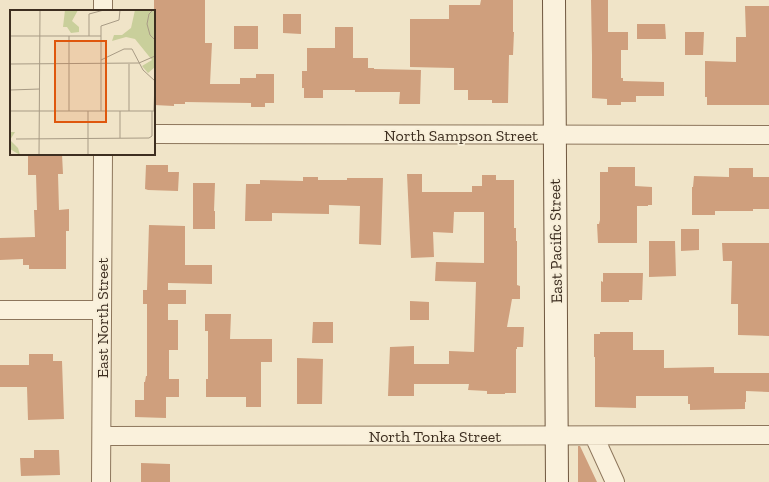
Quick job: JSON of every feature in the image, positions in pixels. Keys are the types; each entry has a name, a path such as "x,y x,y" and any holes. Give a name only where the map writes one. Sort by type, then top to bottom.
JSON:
{"street":[{"name":"East Pacific Street","path":"554,0 557,482"},
{"name":"North Sampson Street","path":"155,134 769,135"},
{"name":"East North Street","path":"101,482 103,155"},
{"path":"0,310 102,310"},
{"name":"North Tonka Street","path":"102,436 769,435"},
{"path":"594,436 615,482"}],"building":[{"path":"154,0 205,0 205,43 212,43 210,84 240,84 240,78 256,78 256,74 274,74 274,103 265,103 265,107 251,107 251,103 185,102 185,104 174,104 174,106 155,105"},
{"path":"481,0 513,0 513,55 509,55 508,103 492,103 492,100 468,100 468,90 454,90 454,68 410,67 410,19 449,19 449,5 480,5"},
{"path":"591,0 608,0 608,32 628,32 628,50 621,50 621,78 623,78 623,81 664,82 664,96 636,96 636,102 621,102 621,105 607,105 607,99 592,98"},
{"path":"745,6 769,6 769,105 707,105 707,97 705,97 705,61 736,62 736,37 746,37"},
{"path":"283,14 301,14 301,34 283,33"},
{"path":"637,24 665,24 666,39 637,39"},
{"path":"234,26 258,26 258,49 234,49"},
{"path":"335,27 353,27 353,58 368,58 368,68 421,70 420,104 399,104 400,92 323,90 323,98 304,98 304,88 302,88 302,71 307,71 307,48 335,48"},
{"path":"685,32 704,32 703,55 685,55"},
{"path":"28,155 62,155 63,174 58,174 59,210 69,209 69,231 66,231 66,269 29,269 29,265 23,265 23,259 0,260 0,238 35,237 34,210 37,210 36,175 28,175"},
{"path":"146,165 168,165 168,172 179,172 178,191 145,189"},
{"path":"608,167 635,167 635,186 652,187 652,205 637,206 637,243 598,243 597,224 599,224 600,220 600,172 608,172"},
{"path":"729,168 753,168 753,177 769,177 769,209 753,209 753,211 715,211 715,215 692,215 692,187 694,176 729,177"},
{"path":"407,174 422,174 422,192 472,192 472,186 482,186 482,175 496,175 496,180 514,180 514,228 516,228 517,285 520,286 520,299 512,299 507,327 524,327 523,347 517,347 516,349 516,393 487,394 487,391 468,390 469,384 414,384 414,396 388,396 390,347 414,346 414,364 449,364 449,351 474,352 476,282 435,281 436,262 484,263 484,212 454,212 453,233 433,232 434,257 411,258"},
{"path":"303,177 318,177 318,180 383,178 381,245 359,244 360,206 329,205 329,214 272,213 272,221 245,221 246,184 260,184 260,180 303,181"},
{"path":"193,183 215,183 215,229 193,229"},
{"path":"149,225 185,226 185,265 212,265 212,284 168,283 168,290 186,290 186,304 168,304 168,320 178,320 178,350 169,350 169,379 179,379 179,397 166,397 166,418 135,417 135,400 144,400 144,382 147,376 147,304 143,304 143,290 147,290"},
{"path":"681,229 699,229 699,250 681,251"},
{"path":"649,241 675,241 676,276 649,277"},
{"path":"722,243 769,243 769,336 738,335 738,304 731,304 732,261 723,261"},
{"path":"603,273 643,273 642,300 629,300 629,302 601,302 601,281 603,282"},
{"path":"410,301 429,302 429,320 410,320"},
{"path":"205,314 231,314 230,339 272,339 272,362 261,362 261,407 246,407 246,397 206,397 206,379 208,379 208,331 205,331"},
{"path":"313,322 333,322 333,343 312,343"},
{"path":"600,332 633,332 633,350 664,350 664,368 714,367 714,373 769,373 769,392 746,391 745,409 690,410 688,396 636,396 636,408 595,407 594,334 600,334"},
{"path":"29,354 53,354 53,361 62,361 64,419 28,420 27,387 0,387 0,365 29,365"},
{"path":"297,358 323,359 322,404 297,404"},
{"path":"578,446 580,446 597,482 578,482"},
{"path":"34,450 59,450 60,475 21,476 20,458 34,458"},
{"path":"141,463 170,464 170,482 141,482"}]}
